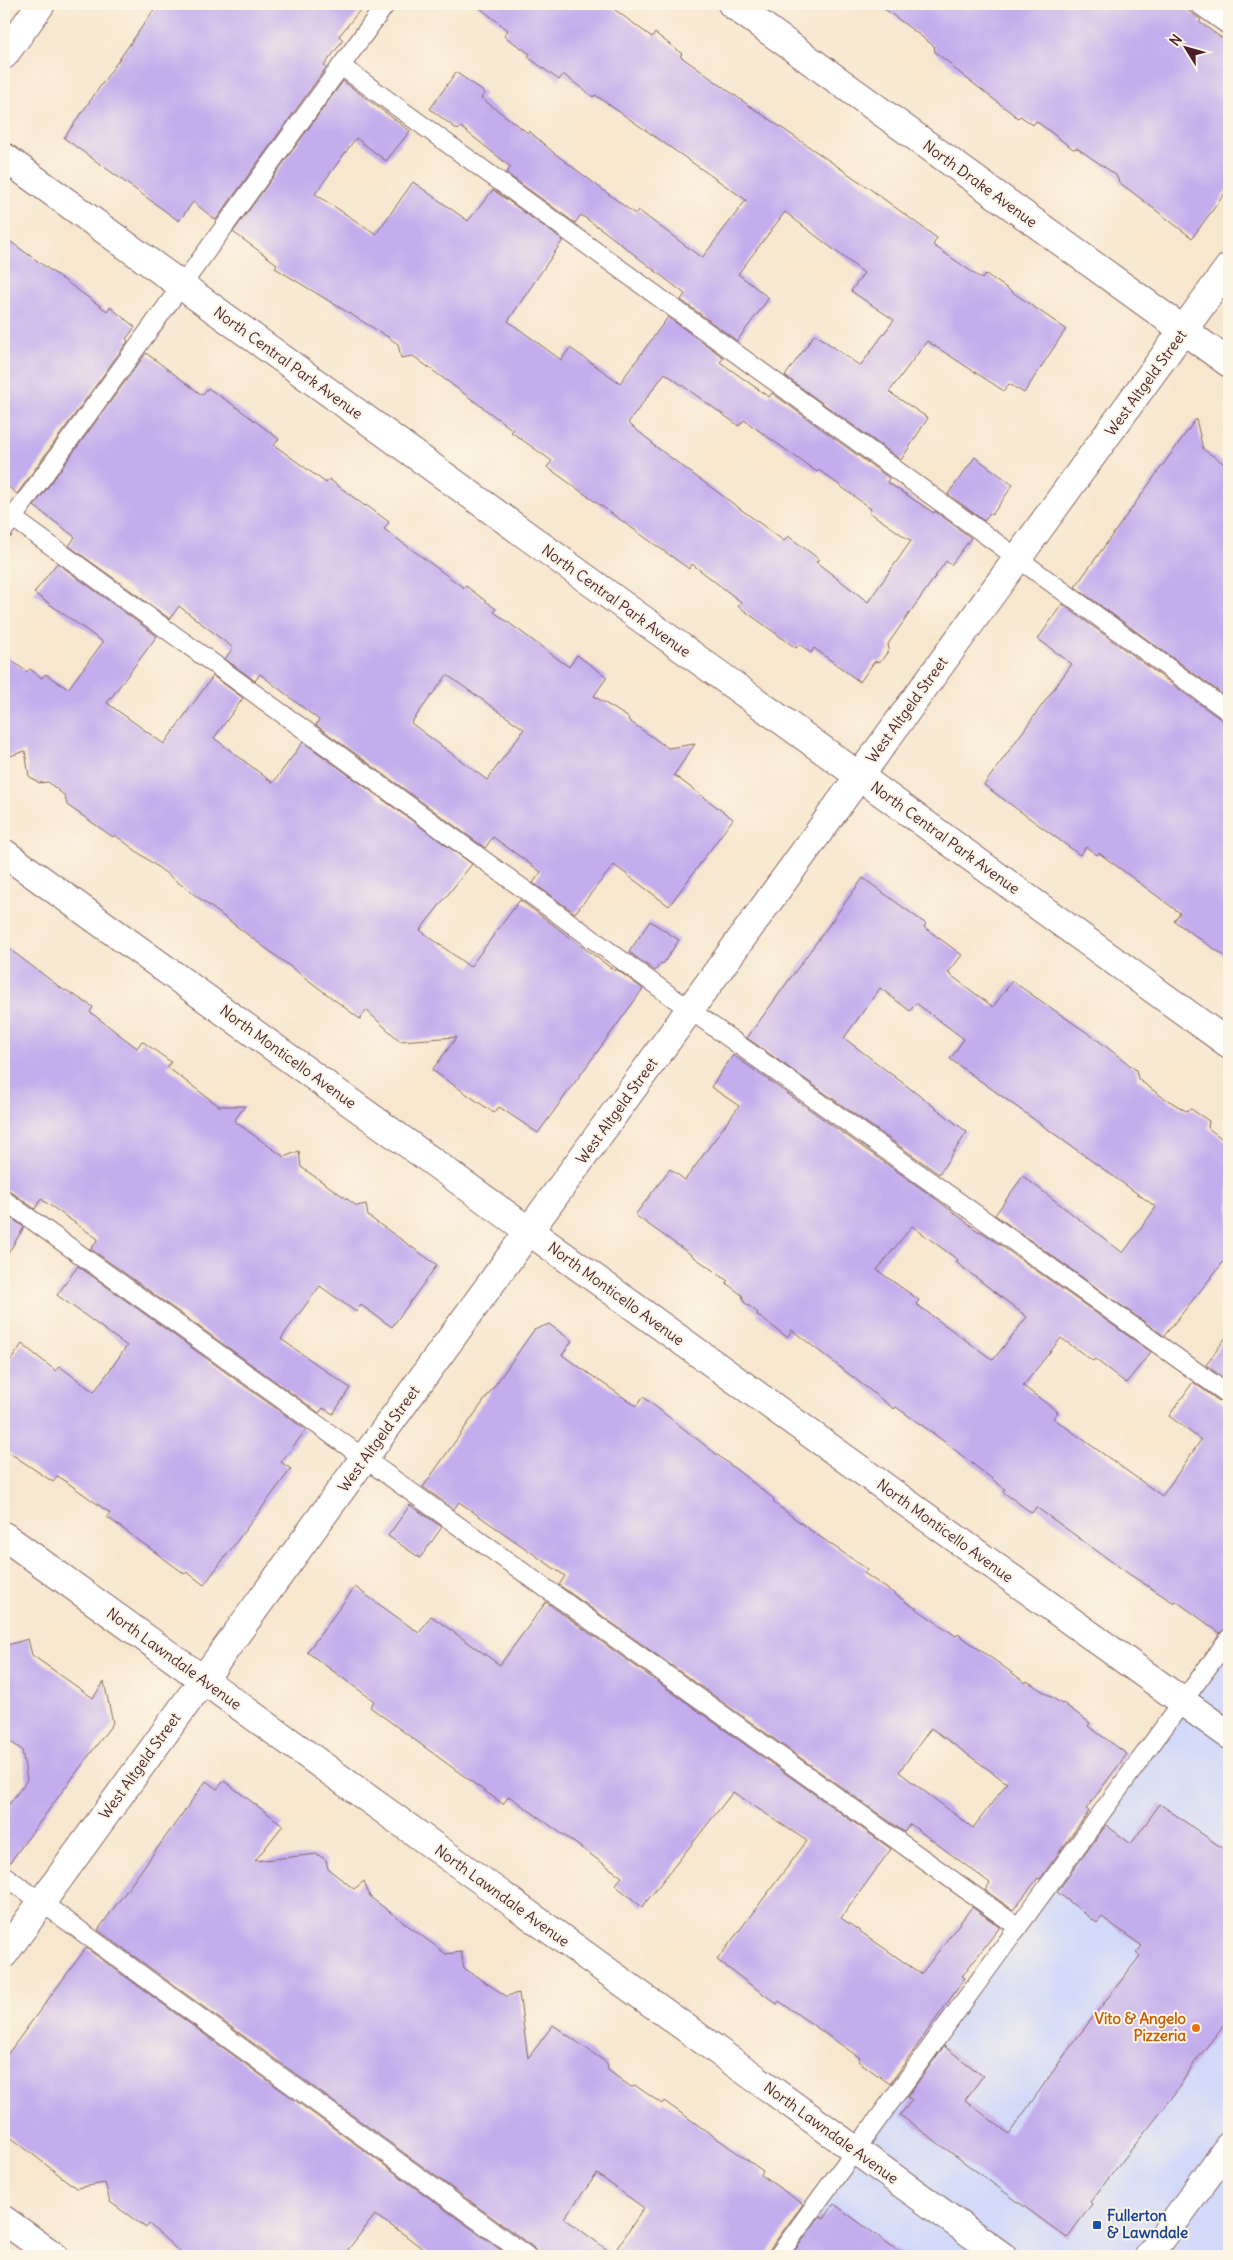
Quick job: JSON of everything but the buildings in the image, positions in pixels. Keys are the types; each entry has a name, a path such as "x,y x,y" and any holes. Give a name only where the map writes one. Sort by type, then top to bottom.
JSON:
{"street":[{"path":"4,55 41,4"},
{"name":"North Drake Avenue","path":"732,4 1229,363"},
{"name":"North Central Park Avenue","path":"4,157 1229,1044"},
{"name":"West Altgeld Street","path":"4,1954 1229,267"},
{"name":"North Monticello Avenue","path":"4,852 1229,1735"},
{"name":"North Lawndale Avenue","path":"4,1536 1002,2256"},
{"path":"1149,2256 1229,2146"},
{"path":"4,2220 54,2256"}],"lane":[{"path":"386,4 8,524 1229,1395"},
{"path":"1198,4 1229,26"},
{"path":"341,66 1229,712"},
{"path":"4,1200 1018,1928"},
{"path":"778,2256 1229,1638"},
{"path":"4,1875 527,2256"}],"shaded area":[{"path":"1229,1644 1229,2256 784,2256"}],"place":[{"name":"Vito & Angelo Pizzeria","path":"1196,2028"},
{"name":"Fullerton & Lawndale","path":"1097,2225"}]}
